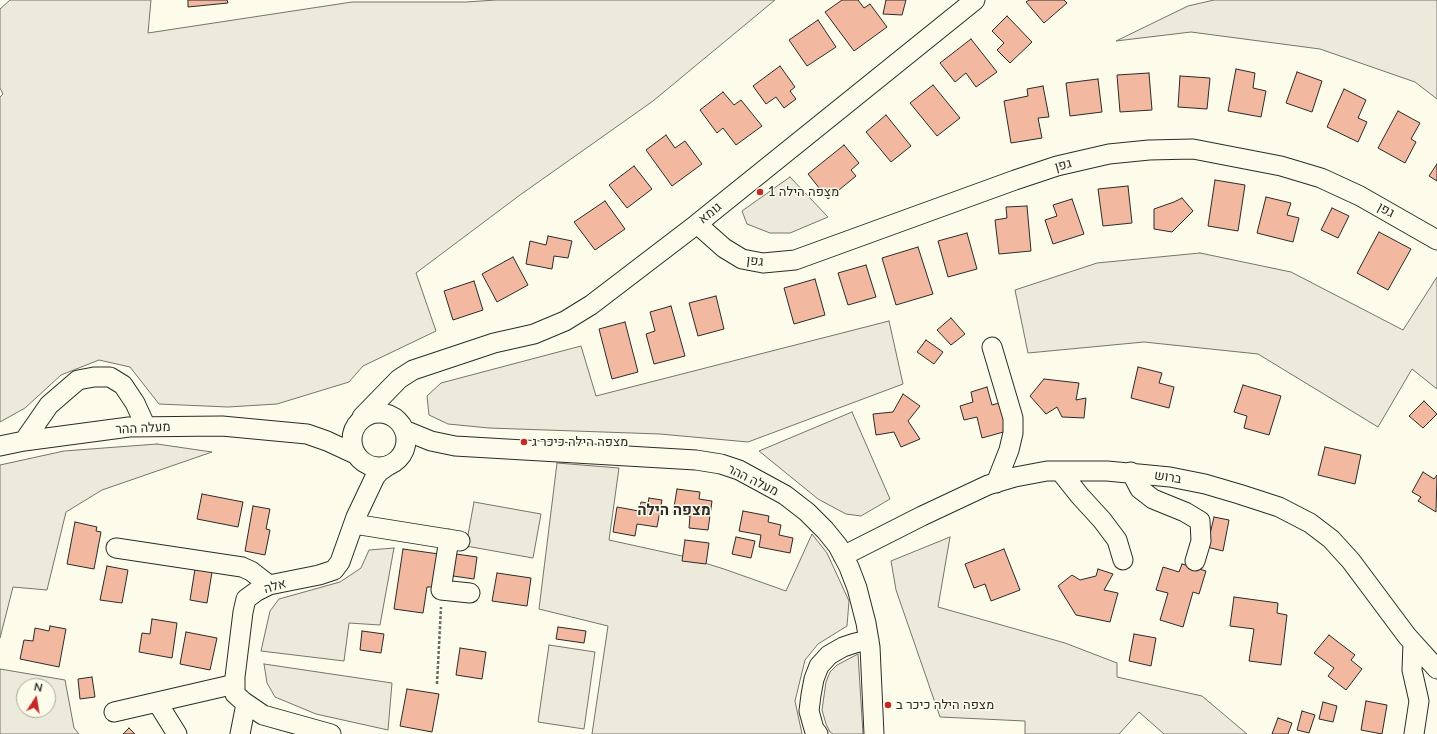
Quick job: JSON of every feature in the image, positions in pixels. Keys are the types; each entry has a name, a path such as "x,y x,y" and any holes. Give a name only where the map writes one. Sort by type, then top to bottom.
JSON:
{"street":[{"name":"גומא","path":"359,421 399,379 413,370 494,343 534,334 565,321 591,305 696,224 975,0"},
{"name":"גפן","path":"696,224 724,248 742,259 764,263 795,260 1057,166 1109,154 1149,150 1193,149 1281,166 1321,178 1394,214 1437,240"},
{"path":"992,347 1013,418 1013,433 1009,450 996,483"},
{"path":"402,426 391,415 382,412 372,413 359,421 352,433 352,445 358,458 370,466 380,467 393,463 405,449 406,440 396,404 399,388 413,370"},
{"path":"24,441 49,405 78,380 94,377 110,377 123,385 135,403 146,427"},
{"name":"מעלה ההר","path":"288,432 321,432 340,429 359,421"},
{"name":"מעלה ההר","path":"0,446 24,441 129,427 222,426 307,434 327,440 358,458"},
{"name":"מעלה ההר","path":"402,426 432,441 455,446 696,460 720,464 745,474 784,496 806,512 825,530 838,546 857,588 869,640 874,734"},
{"name":"מעלה ההר","path":"393,463 412,454 430,449 455,446"},
{"name":"אלה","path":"355,520 362,474 358,458"},
{"name":"אלה","path":"331,734 263,715 246,704 235,694 235,677 242,612 246,599 269,585 319,576 334,570 340,562 355,520 375,477 379,472 393,463"},
{"name":"ברוש","path":"843,556 922,516 996,483 1014,477 1047,471 1131,472 1170,477 1205,484 1279,507 1310,523 1331,539 1351,561 1414,643 1437,669"},
{"path":"1060,471 1117,540 1123,560"},
{"path":"1131,472 1140,489 1153,499 1185,512 1200,521 1201,541 1195,561"},
{"path":"355,520 454,540 441,590 470,593"},
{"path":"116,548 242,567 251,571 269,585"},
{"path":"818,734 814,729 809,711 814,679 819,666 829,655 843,647 855,642 869,640"},
{"path":"1414,643 1412,670 1419,701 1414,734"},
{"path":"114,712 235,684"},
{"path":"157,702 176,734"},
{"path":"240,734 246,704"}],"path":[{"path":"437,684 441,590"}],"shaded area":[{"path":"10,0 151,0 148,33 352,2 466,2 496,0 775,0 653,101 520,195 416,273 436,331 363,366 349,382 277,404 228,407 159,404 130,367 99,360 61,375 25,408 0,422 0,97 3,94 0,88 0,9"},
{"path":"1214,0 1437,0 1437,99 1415,82 1320,49 1191,32 1116,41 1188,6"},
{"path":"790,177 828,217 790,233 770,233 747,224 742,211"},
{"path":"1200,253 1291,272 1403,330 1437,277 1437,389 1412,369 1378,427 1258,354 1144,342 1028,353 1015,290 1097,263"},
{"path":"889,321 903,384 748,442 660,434 489,428 448,424 429,415 427,396 441,383 581,346 596,396"},
{"path":"852,412 890,499 861,516 846,514 818,499 759,451"},
{"path":"157,444 212,452 102,490 66,512 47,590 13,587 0,638 0,465 64,451"},
{"path":"557,463 619,468 609,540 682,556 786,591 812,534 827,553 849,601 847,626 818,644 805,660 795,701 802,734 592,734 608,626 539,609"},
{"path":"474,502 541,514 533,558 466,546"},
{"path":"950,537 938,607 1065,643 1117,663 1117,677 1202,696 1247,734 1164,734 1139,712 1119,734 1025,734 1025,721 940,717 896,590 891,561"},
{"path":"394,548 380,625 349,623 344,661 261,651 270,611 279,599 340,582 361,568 369,550"},
{"path":"549,645 595,652 584,729 538,722"},
{"path":"858,654 863,734 833,734 830,732 826,724 822,710 826,682 830,672 837,665"},
{"path":"264,664 392,683 388,730 316,714 275,697 267,683"},
{"path":"0,669 53,678 16,678 16,718 56,718 56,678 65,680 74,728 79,734 0,734"}],"building":[{"path":"188,0 227,0 228,3 188,7"},
{"path":"842,0 858,0 864,8 870,4 887,27 854,51 825,12"},
{"path":"886,0 906,0 902,15 883,14"},
{"path":"1029,0 1064,0 1067,3 1044,23 1026,2"},
{"path":"1007,16 1032,42 1010,63 997,50 1004,43 992,31"},
{"path":"818,20 836,47 807,66 789,40"},
{"path":"971,39 997,72 976,87 966,73 955,82 940,63"},
{"path":"780,66 795,87 790,91 796,99 784,108 776,97 766,104 753,86"},
{"path":"1236,69 1255,73 1253,88 1266,91 1261,117 1228,111"},
{"path":"1297,72 1322,81 1312,112 1286,103"},
{"path":"1149,73 1152,110 1120,112 1117,75"},
{"path":"1180,76 1210,78 1207,109 1178,107"},
{"path":"1098,79 1102,112 1070,116 1066,83"},
{"path":"933,85 960,118 937,136 910,103"},
{"path":"1043,86 1049,117 1038,118 1042,138 1011,143 1004,101 1028,96 1027,89"},
{"path":"1344,89 1366,100 1358,118 1367,122 1358,142 1327,127"},
{"path":"723,92 734,105 741,100 762,126 736,145 723,128 717,133 700,110"},
{"path":"1398,111 1420,123 1411,139 1416,142 1405,163 1378,148"},
{"path":"886,115 911,146 891,162 866,132"},
{"path":"666,135 675,148 685,141 702,164 672,186 646,150"},
{"path":"844,145 859,163 851,170 856,176 828,199 808,174"},
{"path":"1437,164 1437,181 1429,176"},
{"path":"634,166 652,189 627,208 609,185"},
{"path":"1215,180 1245,185 1238,231 1208,226"},
{"path":"1128,186 1132,223 1103,226 1098,189"},
{"path":"1266,197 1291,203 1287,215 1299,218 1293,242 1257,233"},
{"path":"1182,198 1193,211 1172,232 1154,229 1154,209"},
{"path":"1072,199 1084,234 1053,244 1045,220 1057,216 1053,205"},
{"path":"605,201 625,229 595,250 574,222"},
{"path":"1027,206 1031,251 999,254 995,220 1007,218 1006,207"},
{"path":"1332,208 1349,216 1338,238 1321,230"},
{"path":"1379,232 1411,249 1388,290 1357,273"},
{"path":"967,233 977,269 948,277 938,241"},
{"path":"548,236 572,241 568,258 554,256 552,269 526,264 530,241 546,245"},
{"path":"918,247 933,294 896,305 882,258"},
{"path":"513,257 528,285 497,302 482,274"},
{"path":"866,265 876,297 848,305 838,273"},
{"path":"815,279 825,315 794,324 784,288"},
{"path":"474,281 483,310 453,320 444,291"},
{"path":"716,296 724,329 698,336 689,303"},
{"path":"671,306 685,356 654,364 646,334 655,331 650,312"},
{"path":"951,318 965,334 951,345 937,330"},
{"path":"625,322 638,372 612,379 599,329"},
{"path":"926,340 943,352 934,364 917,352"},
{"path":"1138,367 1162,373 1159,383 1174,387 1169,408 1131,398"},
{"path":"1044,379 1079,383 1076,400 1086,398 1084,418 1062,417 1057,407 1046,414 1030,396"},
{"path":"1243,385 1281,396 1269,435 1244,428 1247,416 1234,412"},
{"path":"987,387 992,405 999,403 1007,431 982,438 977,417 964,420 960,406 973,402 971,392"},
{"path":"903,394 920,406 908,421 920,439 901,447 894,432 876,435 873,414 893,412"},
{"path":"1424,401 1437,414 1423,428 1409,416"},
{"path":"1325,447 1361,455 1355,484 1318,475"},
{"path":"1423,472 1434,479 1437,475 1436,512 1418,501 1421,497 1412,492"},
{"path":"677,489 700,492 699,499 712,501 708,530 689,528 690,516 673,513"},
{"path":"202,494 243,502 238,527 197,519"},
{"path":"649,498 662,500 657,527 637,524 635,536 613,532 617,507 639,511 641,502 648,503"},
{"path":"253,506 270,509 266,529 270,530 265,555 245,551"},
{"path":"743,511 769,516 768,522 781,525 779,535 793,538 790,553 759,547 761,535 739,531"},
{"path":"1214,517 1229,520 1223,551 1207,547"},
{"path":"75,522 97,527 96,531 101,532 94,569 67,564"},
{"path":"736,537 755,541 751,558 732,554"},
{"path":"685,540 709,543 706,564 682,561"},
{"path":"403,549 439,554 434,587 427,587 423,613 394,609"},
{"path":"1004,549 1020,590 991,601 985,584 974,588 965,564"},
{"path":"456,554 477,557 474,579 453,576"},
{"path":"1182,564 1206,571 1199,594 1193,592 1183,627 1160,620 1168,593 1156,590 1163,567 1179,572"},
{"path":"107,566 128,570 122,603 100,600"},
{"path":"195,569 212,572 207,603 190,600"},
{"path":"1098,569 1113,574 1104,590 1118,593 1110,622 1076,615 1058,586 1072,575 1080,580 1096,576"},
{"path":"497,573 531,578 527,606 492,601"},
{"path":"1234,597 1278,603 1277,613 1287,615 1281,665 1249,661 1254,629 1230,626"},
{"path":"152,619 177,623 172,658 139,652 142,633 150,634"},
{"path":"50,626 66,629 59,667 20,659 24,640 33,641 35,628 49,631"},
{"path":"558,627 586,631 584,643 556,639"},
{"path":"362,631 384,634 381,653 360,650"},
{"path":"186,632 217,638 210,670 180,664"},
{"path":"1134,634 1156,638 1151,666 1129,661"},
{"path":"1329,635 1355,655 1351,660 1362,669 1346,690 1328,676 1334,668 1314,653"},
{"path":"460,648 486,652 482,679 456,675"},
{"path":"92,677 95,697 80,699 78,679"},
{"path":"407,689 439,694 432,732 400,726"},
{"path":"1366,701 1387,705 1382,734 1361,730"},
{"path":"1323,702 1337,706 1333,722 1319,719"},
{"path":"1302,711 1315,715 1309,733 1297,730"},
{"path":"1278,718 1292,723 1288,734 1272,734"},
{"path":"129,728 135,734 123,734"}],"place":[{"name":"מצפה הילה 1","path":"760,192"},
{"name":"מצפה הילה כיכר ג","path":"524,442"},
{"name":"מצפה הילה כיכר ב","path":"888,705"}],"district":[{"name":"מצפה הילה","path":"674,510"}]}
